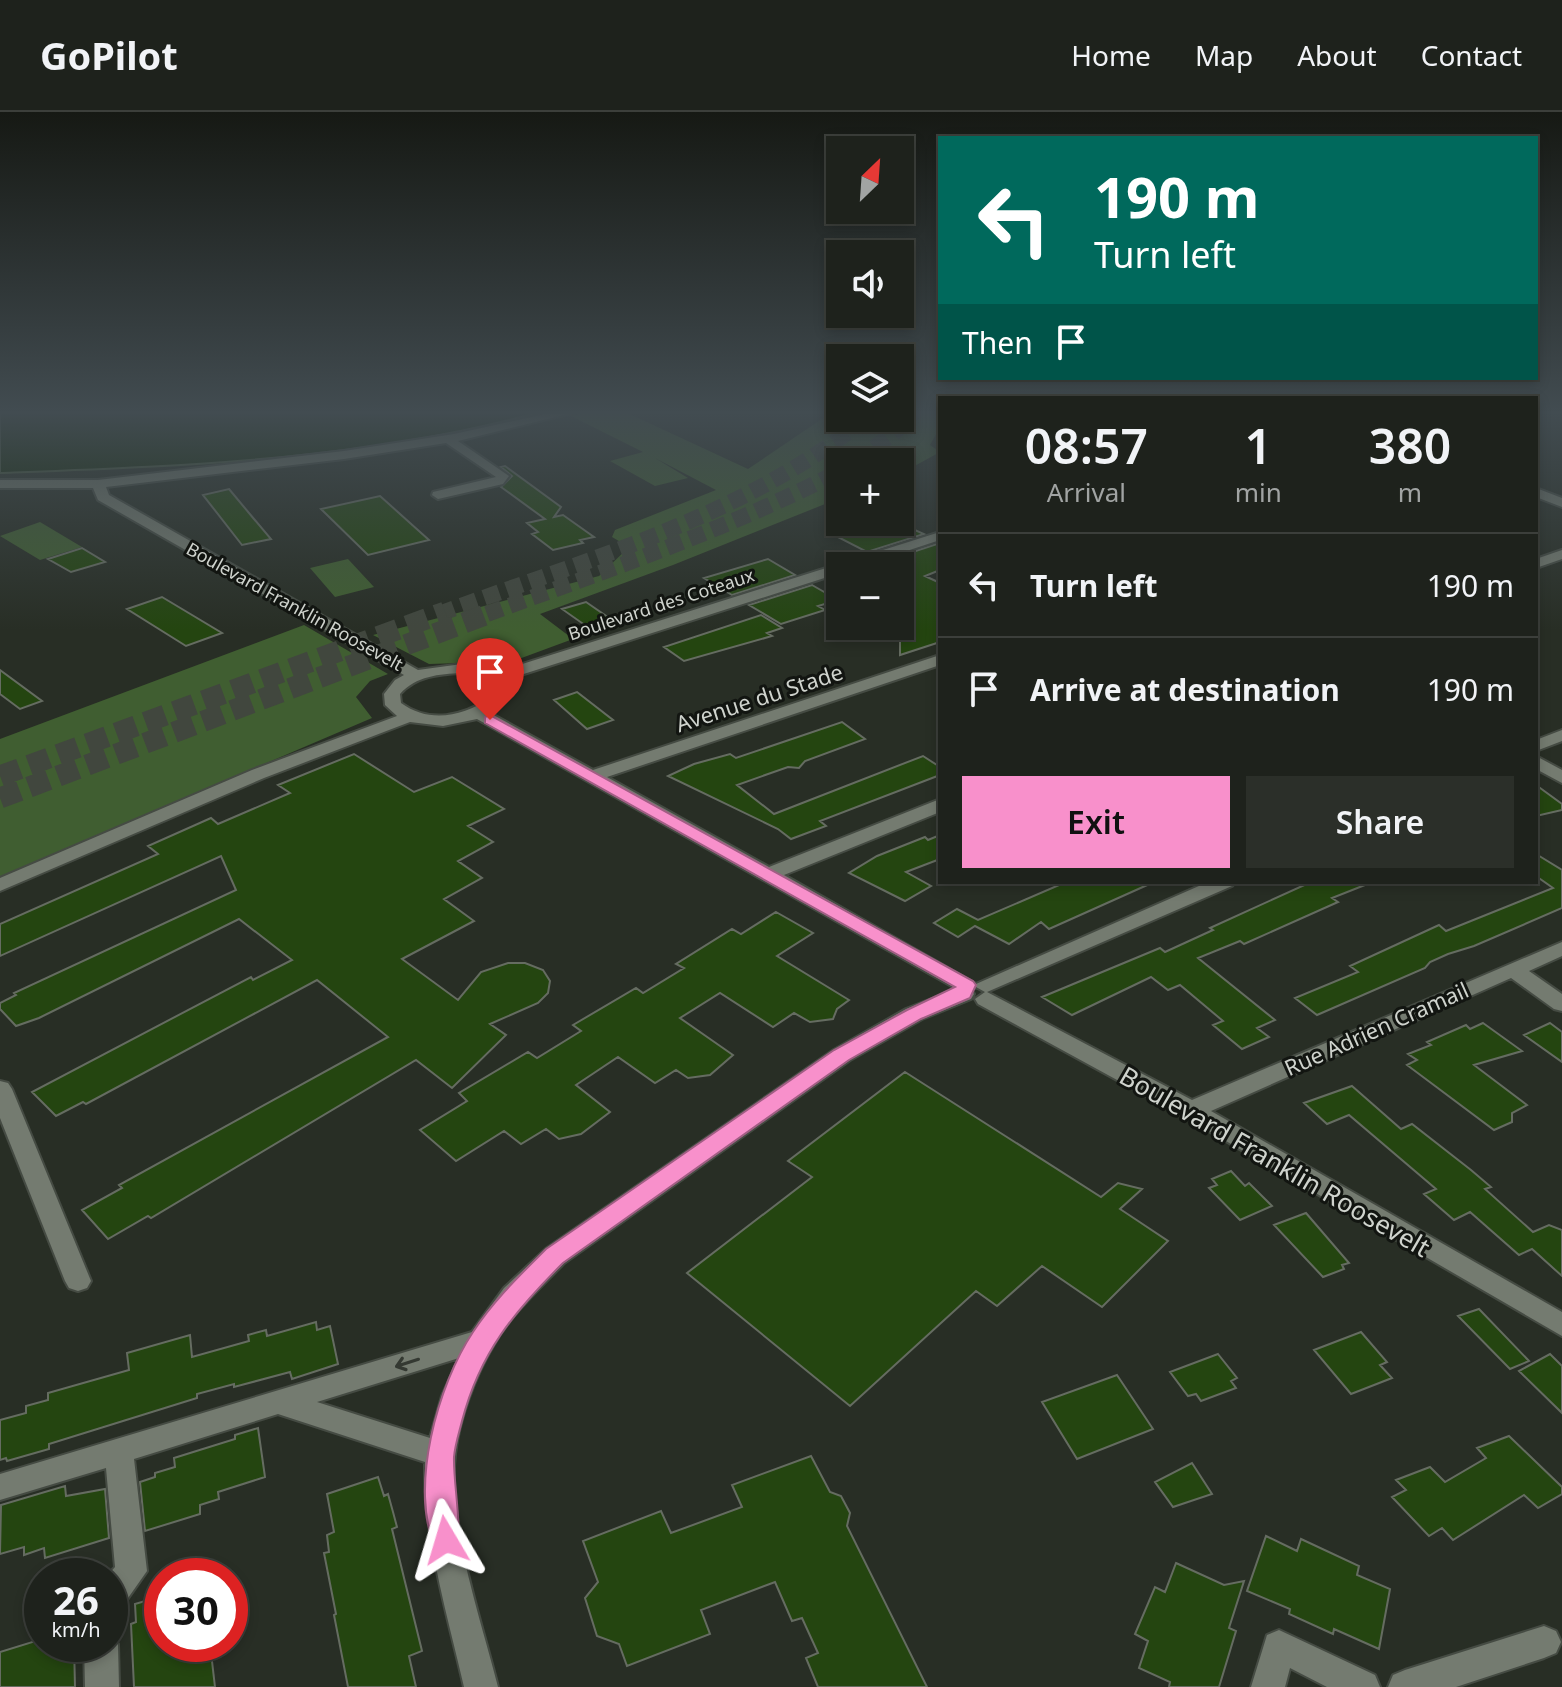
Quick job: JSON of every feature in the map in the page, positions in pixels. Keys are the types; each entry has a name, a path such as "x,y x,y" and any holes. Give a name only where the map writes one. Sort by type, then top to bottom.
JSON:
{"street":[{"path":"0,484 102,484"},
{"name":"Boulevard Franklin Roosevelt","path":"98,484 103,497 416,675"},
{"path":"438,495 488,484"},
{"path":"1538,493 1562,503"},
{"path":"890,552 938,537"},
{"path":"1538,563 1562,554"},
{"name":"Boulevard des Coteaux","path":"494,678 826,572"},
{"name":"Avenue du Stade","path":"593,776 938,661"},
{"path":"453,668 483,672 494,678 501,692 490,707 478,713 443,721 409,717 390,704 394,688 416,675 453,668"},
{"name":"Boulevard Franklin Roosevelt","path":"478,713 1191,1110 1562,1325"},
{"path":"0,885 258,774 409,717"},
{"path":"1538,745 1562,735"},
{"path":"1538,762 1562,778"},
{"path":"770,874 938,806"},
{"path":"481,1687 446,1540 440,1498 440,1454 456,1396 481,1340 514,1296 555,1256 842,1055 914,1014 975,991 1220,884"},
{"name":"Rue Adrien Cramail","path":"1191,1110 1562,948"},
{"path":"1512,969 1562,1004"},
{"path":"0,1089 78,1281"},
{"path":"0,1487 481,1340"},
{"path":"281,1403 440,1454"},
{"path":"119,1453 131,1571 128,1575"},
{"path":"1405,1687 1544,1642"},
{"path":"1268,1687 1279,1646 1363,1687"},
{"path":"101,1662 102,1687"}],"shaded area":[{"path":"704,484 826,484 826,504 540,614 573,639 492,669 461,663 429,664 373,635 599,576 629,547 612,537 615,530 716,490"},
{"path":"40,522 82,547 40,560 0,536"},
{"path":"348,559 374,587 335,597 310,568"},
{"path":"304,625 388,674 370,681 356,697 372,718 0,877 0,739"}],"building":[{"path":"504,484 529,484 561,507 554,517 563,515 594,537 553,550 532,534 538,532 527,523 545,519 501,487"},
{"path":"229,489 271,539 242,545 203,495"},
{"path":"380,496 429,540 368,555 321,509"},
{"path":"914,530 924,534 867,552 836,536 914,536"},
{"path":"938,544 938,571 925,576 938,582 938,643 900,655 900,640 914,640 912,552"},
{"path":"82,548 105,562 71,572 48,559"},
{"path":"768,559 795,575 732,595 704,578"},
{"path":"812,585 826,593 826,604 818,606 825,610 781,624 749,605"},
{"path":"162,597 222,633 186,646 127,609"},
{"path":"586,602 612,620 589,628 562,609"},
{"path":"761,615 782,628 767,633 772,636 684,661 664,647"},
{"path":"0,670 42,701 20,709 0,694"},
{"path":"577,692 613,720 587,729 554,700"},
{"path":"842,722 865,739 805,761 799,768 788,767 737,785 774,814 923,756 938,766 938,776 820,821 826,826 791,839 778,829 668,776 694,764 730,754 736,758"},
{"path":"354,754 414,792 452,777 504,809 468,826 493,842 458,861 482,878 444,899 474,921 402,959 458,1000 481,972 508,963 525,963 543,970 550,981 548,993 538,1003 490,1024 506,1035 452,1088 416,1060 151,1218 148,1216 108,1239 82,1210 122,1188 119,1185 388,1037 317,980 86,1104 83,1102 56,1116 32,1092 251,977 253,980 292,960 239,919 39,1018 16,1026 0,1009 0,1003 16,995 14,993 236,890 221,856 0,956 0,924 158,854 148,846 211,818 218,824 290,793 278,785"},
{"path":"1538,786 1562,804 1562,810 1538,816"},
{"path":"938,836 938,860 906,872 931,886 905,901 849,873 877,856 925,837 928,840"},
{"path":"1538,855 1562,870 1562,908 1448,954 1430,962 1425,968 1317,1015 1295,998 1358,972 1350,966 1439,925 1446,931 1553,888 1538,877"},
{"path":"1061,884 1150,884 1049,929 1041,922 1009,944 975,926 958,937 934,923 957,909 978,920"},
{"path":"1307,884 1367,884 1332,898 1338,902 1244,944 1240,941 1198,958 1275,1020 1257,1028 1269,1037 1242,1049 1213,1025 1223,1021 1180,985 1168,990 1151,977 1072,1015 1042,997 1160,948 1165,952 1213,930 1210,928"},
{"path":"776,912 813,933 777,956 849,1000 837,1009 833,1019 810,1022 794,1013 773,1027 720,993 680,1018 733,1055 710,1075 688,1078 676,1070 655,1083 618,1057 576,1085 610,1112 581,1134 559,1139 546,1129 521,1144 504,1131 456,1161 420,1130 467,1101 459,1093 528,1052 537,1058 581,1031 573,1025 636,988 643,993 684,968 676,964 732,929 741,934"},
{"path":"1483,1023 1522,1051 1474,1065 1527,1105 1512,1113 1512,1122 1494,1130 1407,1065 1417,1060 1408,1054 1431,1045 1427,1042 1466,1025 1470,1029"},
{"path":"1550,1023 1562,1032 1562,1062 1524,1035"},
{"path":"905,1072 1101,1197 1118,1183 1142,1189 1120,1209 1168,1241 1102,1307 1042,1266 997,1306 976,1291 850,1406 687,1273 812,1177 788,1161"},
{"path":"1352,1086 1401,1129 1412,1124 1471,1170 1491,1187 1485,1189 1533,1232 1549,1225 1562,1230 1562,1276 1532,1249 1519,1255 1470,1212 1454,1220 1424,1194 1436,1189 1349,1115 1327,1124 1304,1103"},
{"path":"1231,1171 1245,1186 1249,1183 1272,1206 1240,1220 1209,1188 1217,1185 1212,1179"},
{"path":"1306,1213 1349,1263 1342,1265 1344,1269 1323,1277 1274,1225"},
{"path":"1479,1309 1529,1361 1510,1369 1458,1316"},
{"path":"316,1322 317,1330 330,1326 338,1364 292,1379 290,1372 197,1394 197,1398 49,1444 49,1449 7,1461 6,1458 0,1460 0,1420 26,1413 26,1406 48,1400 48,1393 129,1370 127,1353 190,1335 192,1357 249,1341 248,1335 266,1330 267,1336"},
{"path":"1361,1332 1387,1362 1380,1365 1392,1378 1351,1394 1314,1350"},
{"path":"1218,1354 1237,1378 1231,1381 1236,1388 1201,1401 1196,1394 1188,1396 1170,1372"},
{"path":"1550,1354 1562,1366 1562,1413 1519,1371"},
{"path":"1117,1375 1153,1429 1077,1459 1042,1402"},
{"path":"258,1428 265,1477 218,1492 219,1499 200,1505 200,1514 145,1531 140,1482 175,1467 174,1458 235,1439 235,1435"},
{"path":"1509,1436 1562,1487 1562,1494 1538,1508 1524,1495 1453,1540 1442,1528 1429,1536 1392,1497 1406,1490 1396,1480 1430,1467 1445,1482 1486,1458 1477,1448"},
{"path":"811,1456 830,1492 841,1496 850,1513 847,1526 927,1687 818,1687 806,1658 818,1653 802,1618 792,1621 775,1582 701,1610 710,1634 627,1666 619,1644 597,1636 585,1598 598,1582 583,1541 661,1511 671,1533 742,1507 732,1485"},
{"path":"1192,1463 1212,1494 1173,1507 1155,1482"},
{"path":"378,1477 384,1496 388,1494 397,1527 392,1529 422,1651 409,1656 416,1687 348,1687 334,1615 324,1553 329,1552 327,1535 334,1532 327,1494"},
{"path":"65,1486 66,1496 105,1489 109,1538 45,1558 44,1548 24,1555 24,1547 0,1554 1,1505"},
{"path":"1266,1536 1297,1551 1301,1539 1359,1566 1357,1575 1390,1589 1379,1649 1334,1629 1333,1634 1289,1614 1290,1609 1247,1591"},
{"path":"1176,1563 1224,1585 1244,1581 1229,1628 1236,1631 1219,1687 1169,1687 1170,1682 1139,1668 1148,1641 1135,1634 1155,1587 1165,1592"},
{"path":"144,1601 144,1662 212,1662 215,1687 134,1687 131,1624 136,1622 135,1604"},
{"path":"24,1645 24,1662 74,1662 75,1687 0,1687 0,1652"}],"tunnel":[{"path":"439,614 662,533 767,484"},
{"path":"487,614 710,531 814,484"},
{"path":"0,776 445,612"},
{"path":"0,798 493,612"}],"route":[{"path":"446,1540 440,1498 440,1454 456,1396 481,1340 514,1296 555,1256 842,1055 914,1014 963,994 966,985 490,720"}]}
